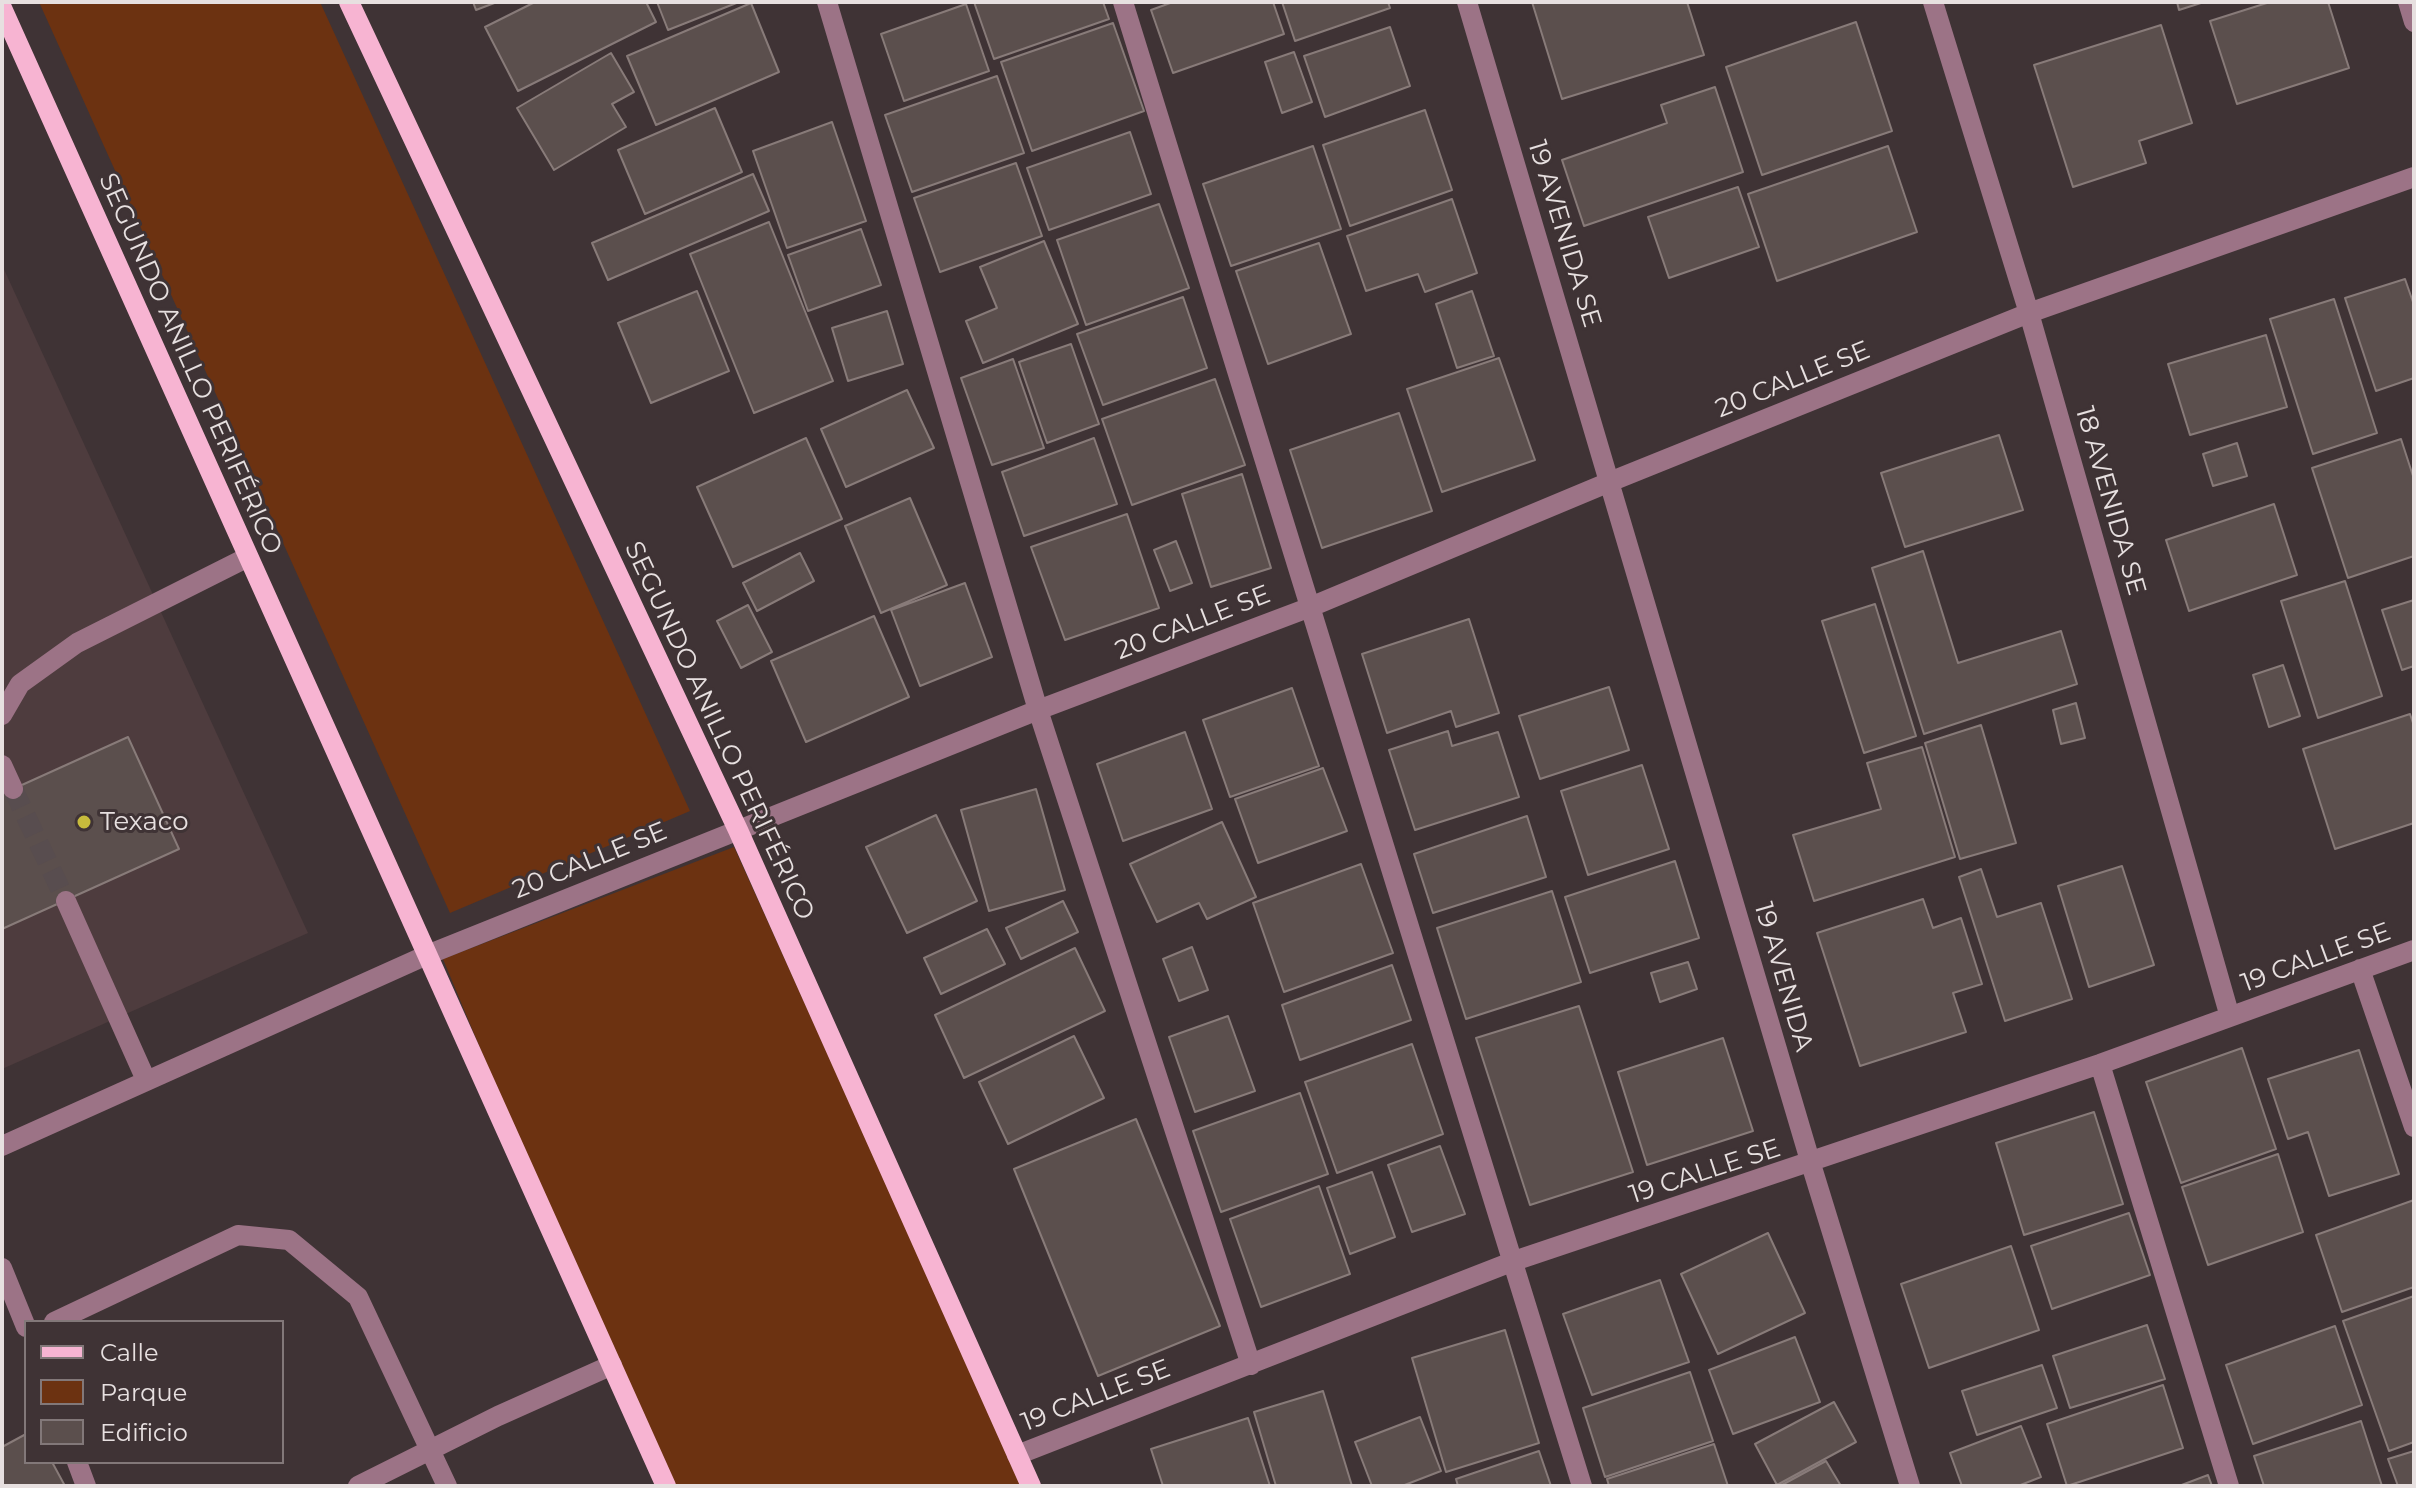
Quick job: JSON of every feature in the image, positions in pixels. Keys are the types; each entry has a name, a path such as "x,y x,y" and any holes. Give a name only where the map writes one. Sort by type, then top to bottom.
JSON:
{"main road":[{"name":"SEGUNDO ANILLO PERIFÉRICO","path":"349,2 738,830 1031,1486"},
{"name":"SEGUNDO ANILLO PERIFÉRICO","path":"2,8 666,1486"}],"street":[{"path":"827,2 1038,710 1251,1365"},
{"path":"1123,2 1582,1486"},
{"name":"19 AVENIDA SE","path":"1467,2 1612,481"},
{"name":"18 AVENIDA SE","path":"1933,2 2029,313 2230,1017"},
{"path":"2408,2 2414,22"},
{"name":"20 CALLE SE","path":"2,1146 427,955 738,830 1038,710 1308,608 1612,481 2029,313 2414,177"},
{"name":"19 AVENIDA","path":"1612,481 1811,1164 1910,1486"},
{"path":"2,715 20,684 77,643 248,557"},
{"path":"2,765 13,789"},
{"path":"66,901 146,1080"},
{"name":"19 CALLE SE","path":"1017,1455 1514,1261 1811,1164 2100,1064 2414,950"},
{"path":"2360,969 2414,1127"},
{"path":"2100,1064 2229,1486"},
{"path":"58,1320 238,1235 289,1240 358,1297 447,1486"},
{"path":"2,1268 24,1322"},
{"path":"358,1486 498,1416 612,1365"},
{"path":"78,1464 86,1486"}],"shaded area":[{"path":"2,265 308,933 2,1069"}],"green space":[{"path":"39,2 320,2 690,811 450,913"},
{"path":"734,847 1023,1486 667,1486 612,1365 443,959"}],"building":[{"path":"473,2 497,2 476,10"},
{"path":"535,2 646,2 656,22 518,91 485,27"},
{"path":"657,2 739,2 668,30"},
{"path":"974,2 1103,2 1109,19 994,59"},
{"path":"1173,2 1273,2 1284,34 1173,73 1151,10"},
{"path":"1282,2 1388,2 1390,8 1295,41"},
{"path":"1532,2 1687,2 1704,55 1562,99"},
{"path":"2177,2 2204,2 2179,10"},
{"path":"2270,2 2328,2 2349,68 2237,104 2210,21"},
{"path":"751,3 779,72 656,125 627,56"},
{"path":"966,4 989,71 904,101 881,34"},
{"path":"1856,22 1892,131 1762,175 1726,67"},
{"path":"1113,23 1144,111 1032,151 1001,62"},
{"path":"2161,25 2192,123 2139,141 2146,163 2073,187 2034,65"},
{"path":"1390,27 1410,86 1325,117 1304,56"},
{"path":"1294,52 1312,102 1282,113 1265,62"},
{"path":"611,53 634,92 612,104 626,127 554,170 517,108"},
{"path":"997,76 1024,153 912,192 885,115"},
{"path":"1715,87 1743,172 1584,226 1562,160 1667,123 1661,105"},
{"path":"715,108 742,172 645,214 618,150"},
{"path":"1425,110 1452,190 1350,226 1323,145"},
{"path":"832,122 866,221 787,248 753,151"},
{"path":"1130,132 1151,194 1049,230 1027,168"},
{"path":"1313,146 1341,229 1231,266 1203,184"},
{"path":"1888,146 1917,232 1777,281 1748,194"},
{"path":"1016,163 1042,236 940,272 914,198"},
{"path":"753,174 769,211 608,280 592,243"},
{"path":"1738,187 1759,247 1669,278 1648,217"},
{"path":"1452,199 1477,273 1425,292 1418,274 1366,291 1347,236"},
{"path":"1159,204 1189,288 1086,325 1057,240"},
{"path":"769,222 833,381 754,413 690,254"},
{"path":"861,229 881,285 808,311 788,255"},
{"path":"1044,241 1078,324 983,363 966,321 997,308 980,267"},
{"path":"1319,243 1351,334 1268,364 1236,271"},
{"path":"2405,279 2414,305 2414,378 2376,391 2345,298"},
{"path":"697,291 729,371 651,403 618,323"},
{"path":"1472,291 1494,356 1457,368 1436,304"},
{"path":"1183,297 1207,368 1103,405 1077,334"},
{"path":"2334,299 2377,433 2313,454 2270,319"},
{"path":"887,311 903,364 848,381 832,328"},
{"path":"2266,335 2287,407 2190,435 2168,364"},
{"path":"1071,344 1099,424 1047,443 1019,362"},
{"path":"1499,358 1535,460 1442,492 1407,389"},
{"path":"1013,359 1044,448 992,465 961,378"},
{"path":"1215,379 1245,465 1132,505 1102,419"},
{"path":"907,390 934,448 846,487 821,429"},
{"path":"1399,413 1432,511 1322,548 1290,450"},
{"path":"1999,435 2023,510 1905,547 1881,473"},
{"path":"806,438 842,519 733,567 697,487"},
{"path":"1094,438 1117,504 1024,536 1002,472"},
{"path":"2401,439 2414,479 2414,556 2348,578 2312,468"},
{"path":"2237,443 2247,476 2213,486 2203,454"},
{"path":"1242,474 1271,568 1211,587 1182,494"},
{"path":"910,498 947,585 881,613 845,526"},
{"path":"2274,504 2297,575 2189,611 2166,540"},
{"path":"1127,514 1159,608 1065,640 1031,547"},
{"path":"1176,541 1192,583 1170,591 1154,550"},
{"path":"1923,551 1958,663 2061,631 2077,684 1924,734 1872,568"},
{"path":"800,553 814,581 757,611 743,583"},
{"path":"2345,581 2382,696 2318,718 2281,601"},
{"path":"965,583 992,657 920,686 891,610"},
{"path":"2414,600 2414,666 2402,670 2382,610"},
{"path":"1875,604 1916,736 1864,753 1822,621"},
{"path":"748,605 772,652 741,668 717,621"},
{"path":"874,616 909,697 806,742 771,661"},
{"path":"1469,619 1499,713 1456,727 1451,711 1387,733 1362,654"},
{"path":"2283,665 2300,716 2269,727 2253,675"},
{"path":"1609,687 1629,750 1540,779 1519,716"},
{"path":"1292,688 1319,766 1230,797 1203,720"},
{"path":"2076,703 2085,738 2061,744 2053,710"},
{"path":"2410,714 2414,726 2414,823 2335,849 2303,749"},
{"path":"1981,725 2016,843 1960,859 1925,743"},
{"path":"1448,731 1452,746 1498,732 1519,797 1415,830 1389,750"},
{"path":"1185,732 1212,809 1123,841 1097,764"},
{"name":"Texaco","path":"128,737 179,849 2,929 2,794"},
{"path":"1922,747 1955,857 1814,901 1793,835 1881,809 1867,763"},
{"path":"1642,765 1669,849 1588,875 1561,791"},
{"path":"1323,768 1347,831 1258,863 1235,799"},
{"path":"1036,789 1065,890 989,911 961,810"},
{"path":"936,815 977,901 907,933 866,847"},
{"path":"1527,816 1546,877 1433,913 1414,854"},
{"path":"1222,822 1256,897 1207,919 1199,903 1157,922 1130,864"},
{"path":"1675,861 1699,938 1590,973 1565,897"},
{"path":"1361,864 1393,953 1284,992 1253,903"},
{"path":"2122,866 2154,965 2089,987 2058,886"},
{"path":"1981,869 1997,917 2041,903 2072,999 2005,1021 1959,877"},
{"path":"1552,891 1581,982 1466,1019 1437,928"},
{"path":"1923,899 1933,928 1961,918 1982,984 1953,993 1966,1032 1860,1066 1817,933"},
{"path":"1063,901 1078,932 1021,959 1006,928"},
{"path":"987,929 1005,964 941,994 924,958"},
{"path":"1192,947 1208,990 1179,1001 1163,959"},
{"path":"1075,948 1105,1011 964,1078 935,1015"},
{"path":"1688,962 1697,989 1660,1002 1651,973"},
{"path":"1392,965 1411,1020 1300,1060 1282,1005"},
{"path":"1579,1006 1633,1172 1530,1205 1476,1038"},
{"path":"1228,1016 1255,1091 1195,1112 1169,1037"},
{"path":"1074,1036 1104,1098 1008,1144 979,1082"},
{"path":"1723,1038 1753,1131 1647,1165 1618,1072"},
{"path":"1412,1044 1443,1134 1337,1173 1305,1082"},
{"path":"2242,1048 2276,1149 2181,1183 2146,1082"},
{"path":"2359,1050 2399,1174 2329,1196 2308,1132 2288,1139 2268,1079"},
{"path":"1300,1093 1328,1174 1221,1212 1193,1131"},
{"path":"2094,1112 2123,1204 2024,1235 1996,1143"},
{"path":"1136,1119 1220,1326 1098,1376 1014,1169"},
{"path":"1440,1146 1465,1214 1412,1232 1388,1165"},
{"path":"2278,1154 2303,1232 2208,1265 2182,1187"},
{"path":"1372,1172 1395,1237 1350,1254 1327,1188"},
{"path":"1319,1186 1350,1274 1261,1307 1230,1219"},
{"path":"2414,1200 2414,1287 2342,1312 2316,1235"},
{"path":"2129,1213 2150,1275 2052,1309 2031,1246"},
{"path":"1768,1233 1805,1313 1718,1354 1681,1274"},
{"path":"2011,1246 2039,1330 1929,1368 1901,1284"},
{"path":"1660,1280 1689,1362 1592,1395 1563,1314"},
{"path":"2414,1296 2414,1442 2389,1451 2343,1321"},
{"path":"2147,1325 2165,1379 2070,1408 2053,1356"},
{"path":"2335,1326 2362,1405 2253,1444 2226,1365"},
{"path":"1505,1330 1539,1443 1446,1472 1412,1358"},
{"path":"1795,1337 1820,1402 1733,1434 1709,1370"},
{"path":"2042,1365 2057,1408 1977,1435 1962,1391"},
{"path":"1690,1372 1713,1441 1605,1477 1583,1408"},
{"path":"2163,1385 2183,1448 2067,1486 2047,1424"},
{"path":"1323,1391 1352,1486 1276,1486 1254,1412"},
{"path":"1834,1402 1856,1442 1777,1485 1755,1444"},
{"path":"1420,1417 1441,1471 1402,1486 1372,1486 1355,1442"},
{"path":"1248,1418 1270,1486 1163,1486 1151,1449"},
{"path":"2361,1421 2382,1486 2264,1486 2254,1456"},
{"path":"2021,1426 2041,1477 2018,1486 1962,1486 1950,1453"},
{"path":"24,1435 24,1464 53,1464 65,1486 2,1486 2,1447"},
{"path":"1714,1444 1728,1486 1609,1486 1607,1479"},
{"path":"1539,1451 1551,1486 1458,1486 1456,1479"},
{"path":"2414,1451 2414,1486 2398,1486 2388,1459"},
{"path":"1826,1461 1841,1486 1780,1486"},
{"path":"2208,1475 2212,1486 2179,1486"}],"tunnel":[{"path":"13,789 66,901"}],"place":[{"name":"Texaco","path":"84,822"}]}
